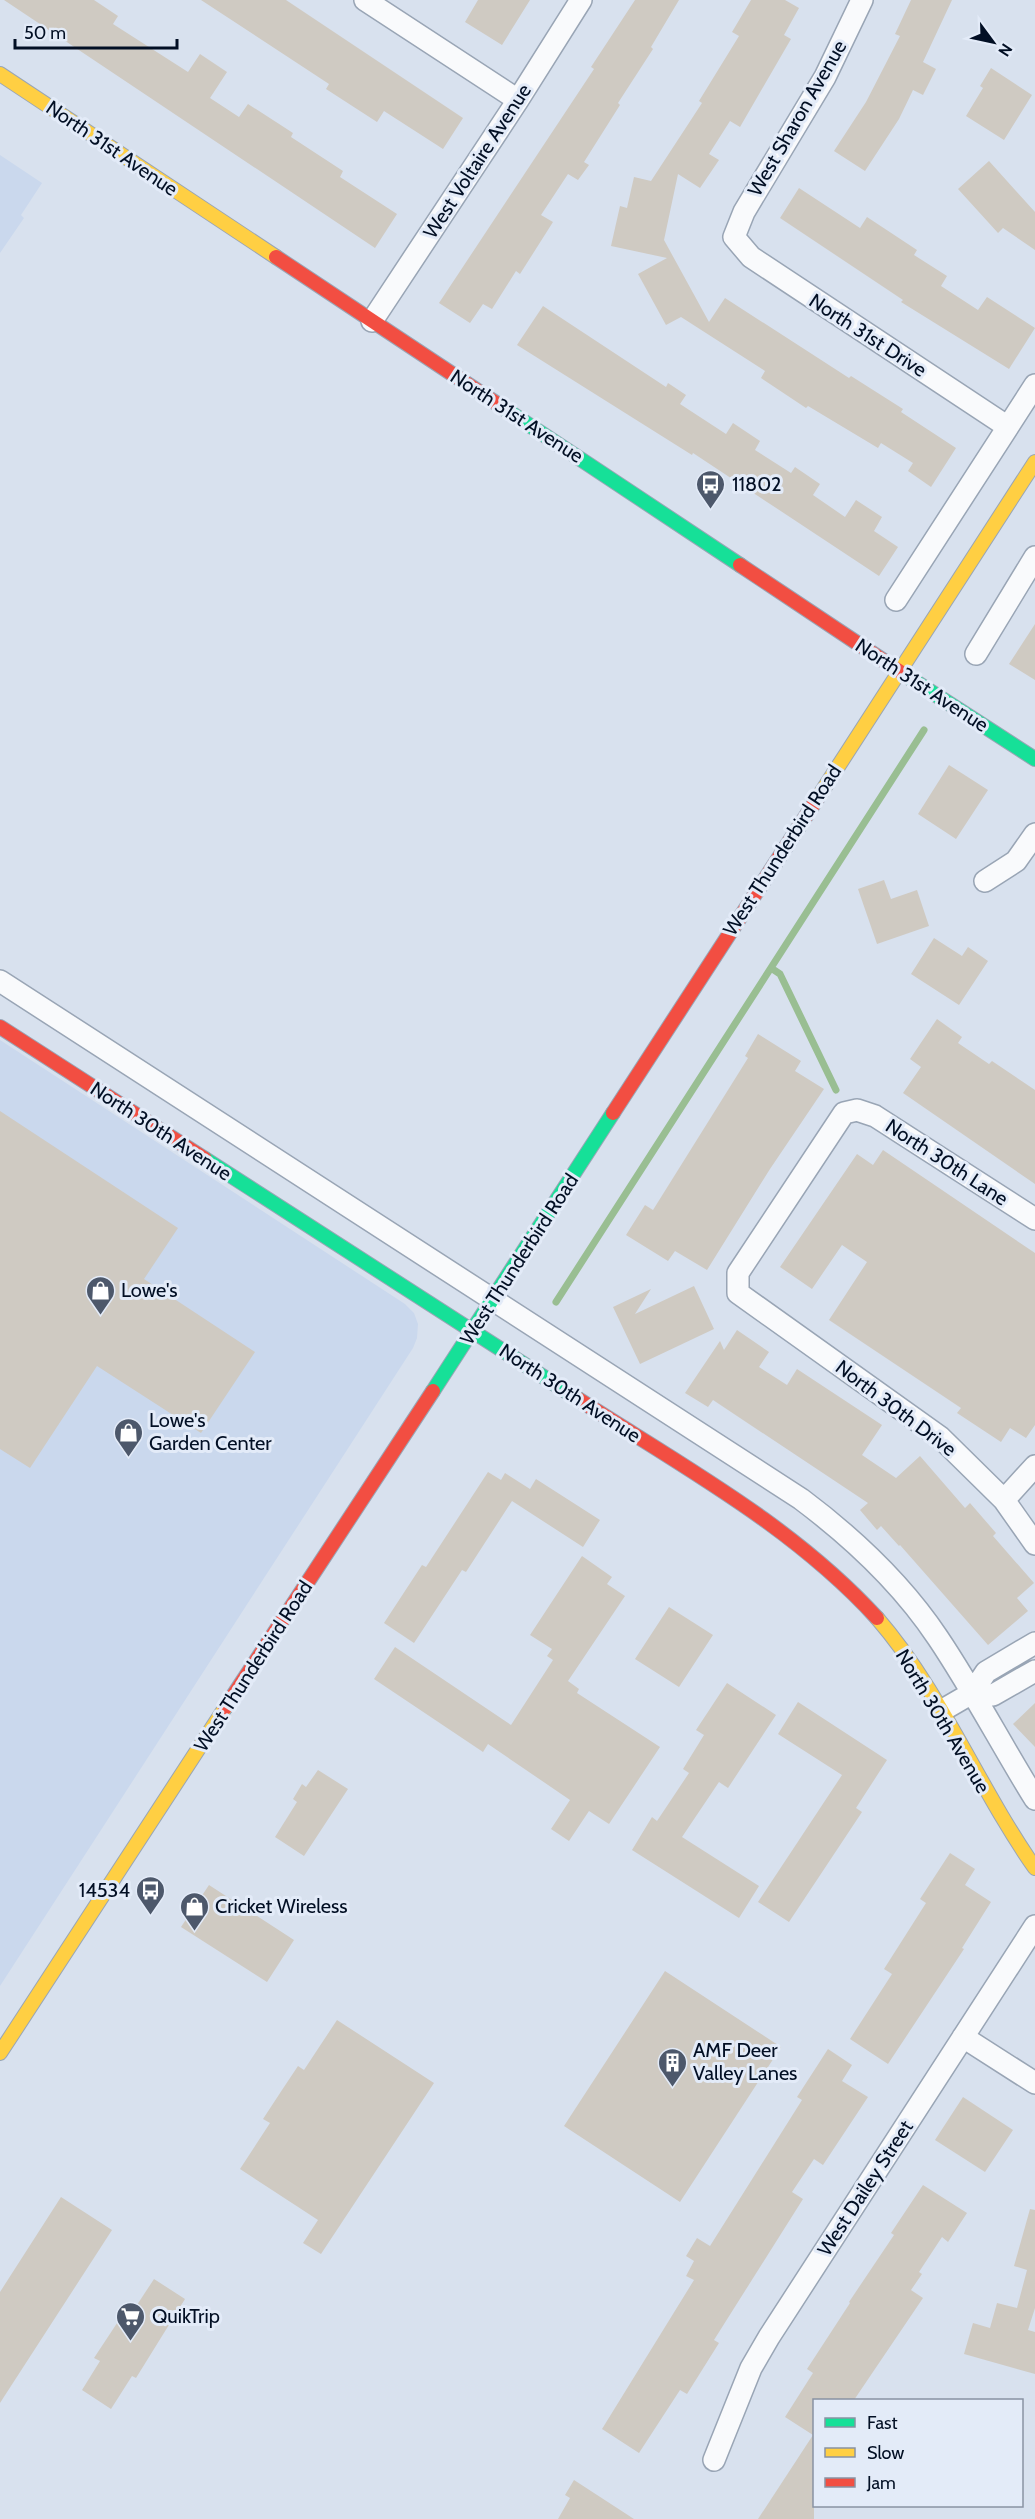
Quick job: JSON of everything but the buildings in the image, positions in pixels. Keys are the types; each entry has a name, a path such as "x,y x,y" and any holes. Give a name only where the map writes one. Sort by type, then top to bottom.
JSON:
{"street":[{"path":"365,0 518,100"},
{"name":"West Voltaire Avenue","path":"372,321 581,0"},
{"name":"West Sharon Avenue","path":"734,237 744,212 825,77 861,0"},
{"name":"North 31st Avenue","path":"0,74 1035,759"},
{"name":"North 31st Drive","path":"734,237 751,257 1008,427"},
{"path":"896,600 1035,386"},
{"name":"West Thunderbird Road","path":"0,2054 473,1331 1035,462"},
{"path":"976,654 1035,557"},
{"path":"985,881 1016,861 1035,834"},
{"name":"North 30th Avenue","path":"0,981 801,1499 833,1523 870,1558 916,1608 938,1638 1035,1799"},
{"name":"North 30th Avenue","path":"0,1027 778,1528 817,1557 848,1586 906,1655 973,1770 1035,1868"},
{"name":"North 30th Lane","path":"738,1293 738,1274 844,1113 857,1110 875,1116 1035,1219"},
{"name":"North 30th Drive","path":"738,1293 940,1437 1004,1500 1035,1544"},
{"path":"1004,1500 1035,1466"},
{"path":"940,1711 972,1693 986,1672 1035,1643"},
{"path":"972,1693 993,1695 1035,1671"},
{"name":"West Dailey Street","path":"714,2460 751,2368 769,2337 1035,1926"},
{"path":"963,2037 1035,2083"}],"shaded area":[{"path":"0,155 42,183 21,215 24,218 0,253"},
{"path":"0,1040 405,1304 414,1313 418,1324 417,1338 413,1348 0,1986"}],"waterway":[{"path":"556,1302 924,730"},
{"path":"771,968 780,974 836,1090"}],"traffic: fast":[{"path":"502,407 740,565"},
{"path":"902,673 1035,759"},
{"path":"433,1391 613,1113"},
{"path":"205,1159 578,1399"}],"traffic: slow":[{"path":"0,74 276,257"},
{"path":"819,796 1035,462"},
{"path":"877,1618 921,1677 995,1805 1035,1868"},
{"path":"0,2053 225,1708"}],"traffic: jam":[{"path":"276,257 502,407"},
{"path":"740,565 902,673"},
{"path":"613,1113 819,796"},
{"path":"0,1027 205,1159"},
{"path":"225,1708 433,1391"},
{"path":"578,1399 696,1473 773,1526 809,1554 877,1618"}],"place":[{"name":"11802","path":"711,510"},
{"name":"Lowe's","path":"100,1316"},
{"name":"Lowe's Garden Center","path":"128,1458"},
{"name":"14534","path":"151,1916"},
{"name":"Cricket Wireless","path":"194,1932"},
{"name":"AMF Deer Valley Lanes","path":"672,2088"},
{"name":"QuikTrip","path":"131,2342"}]}
